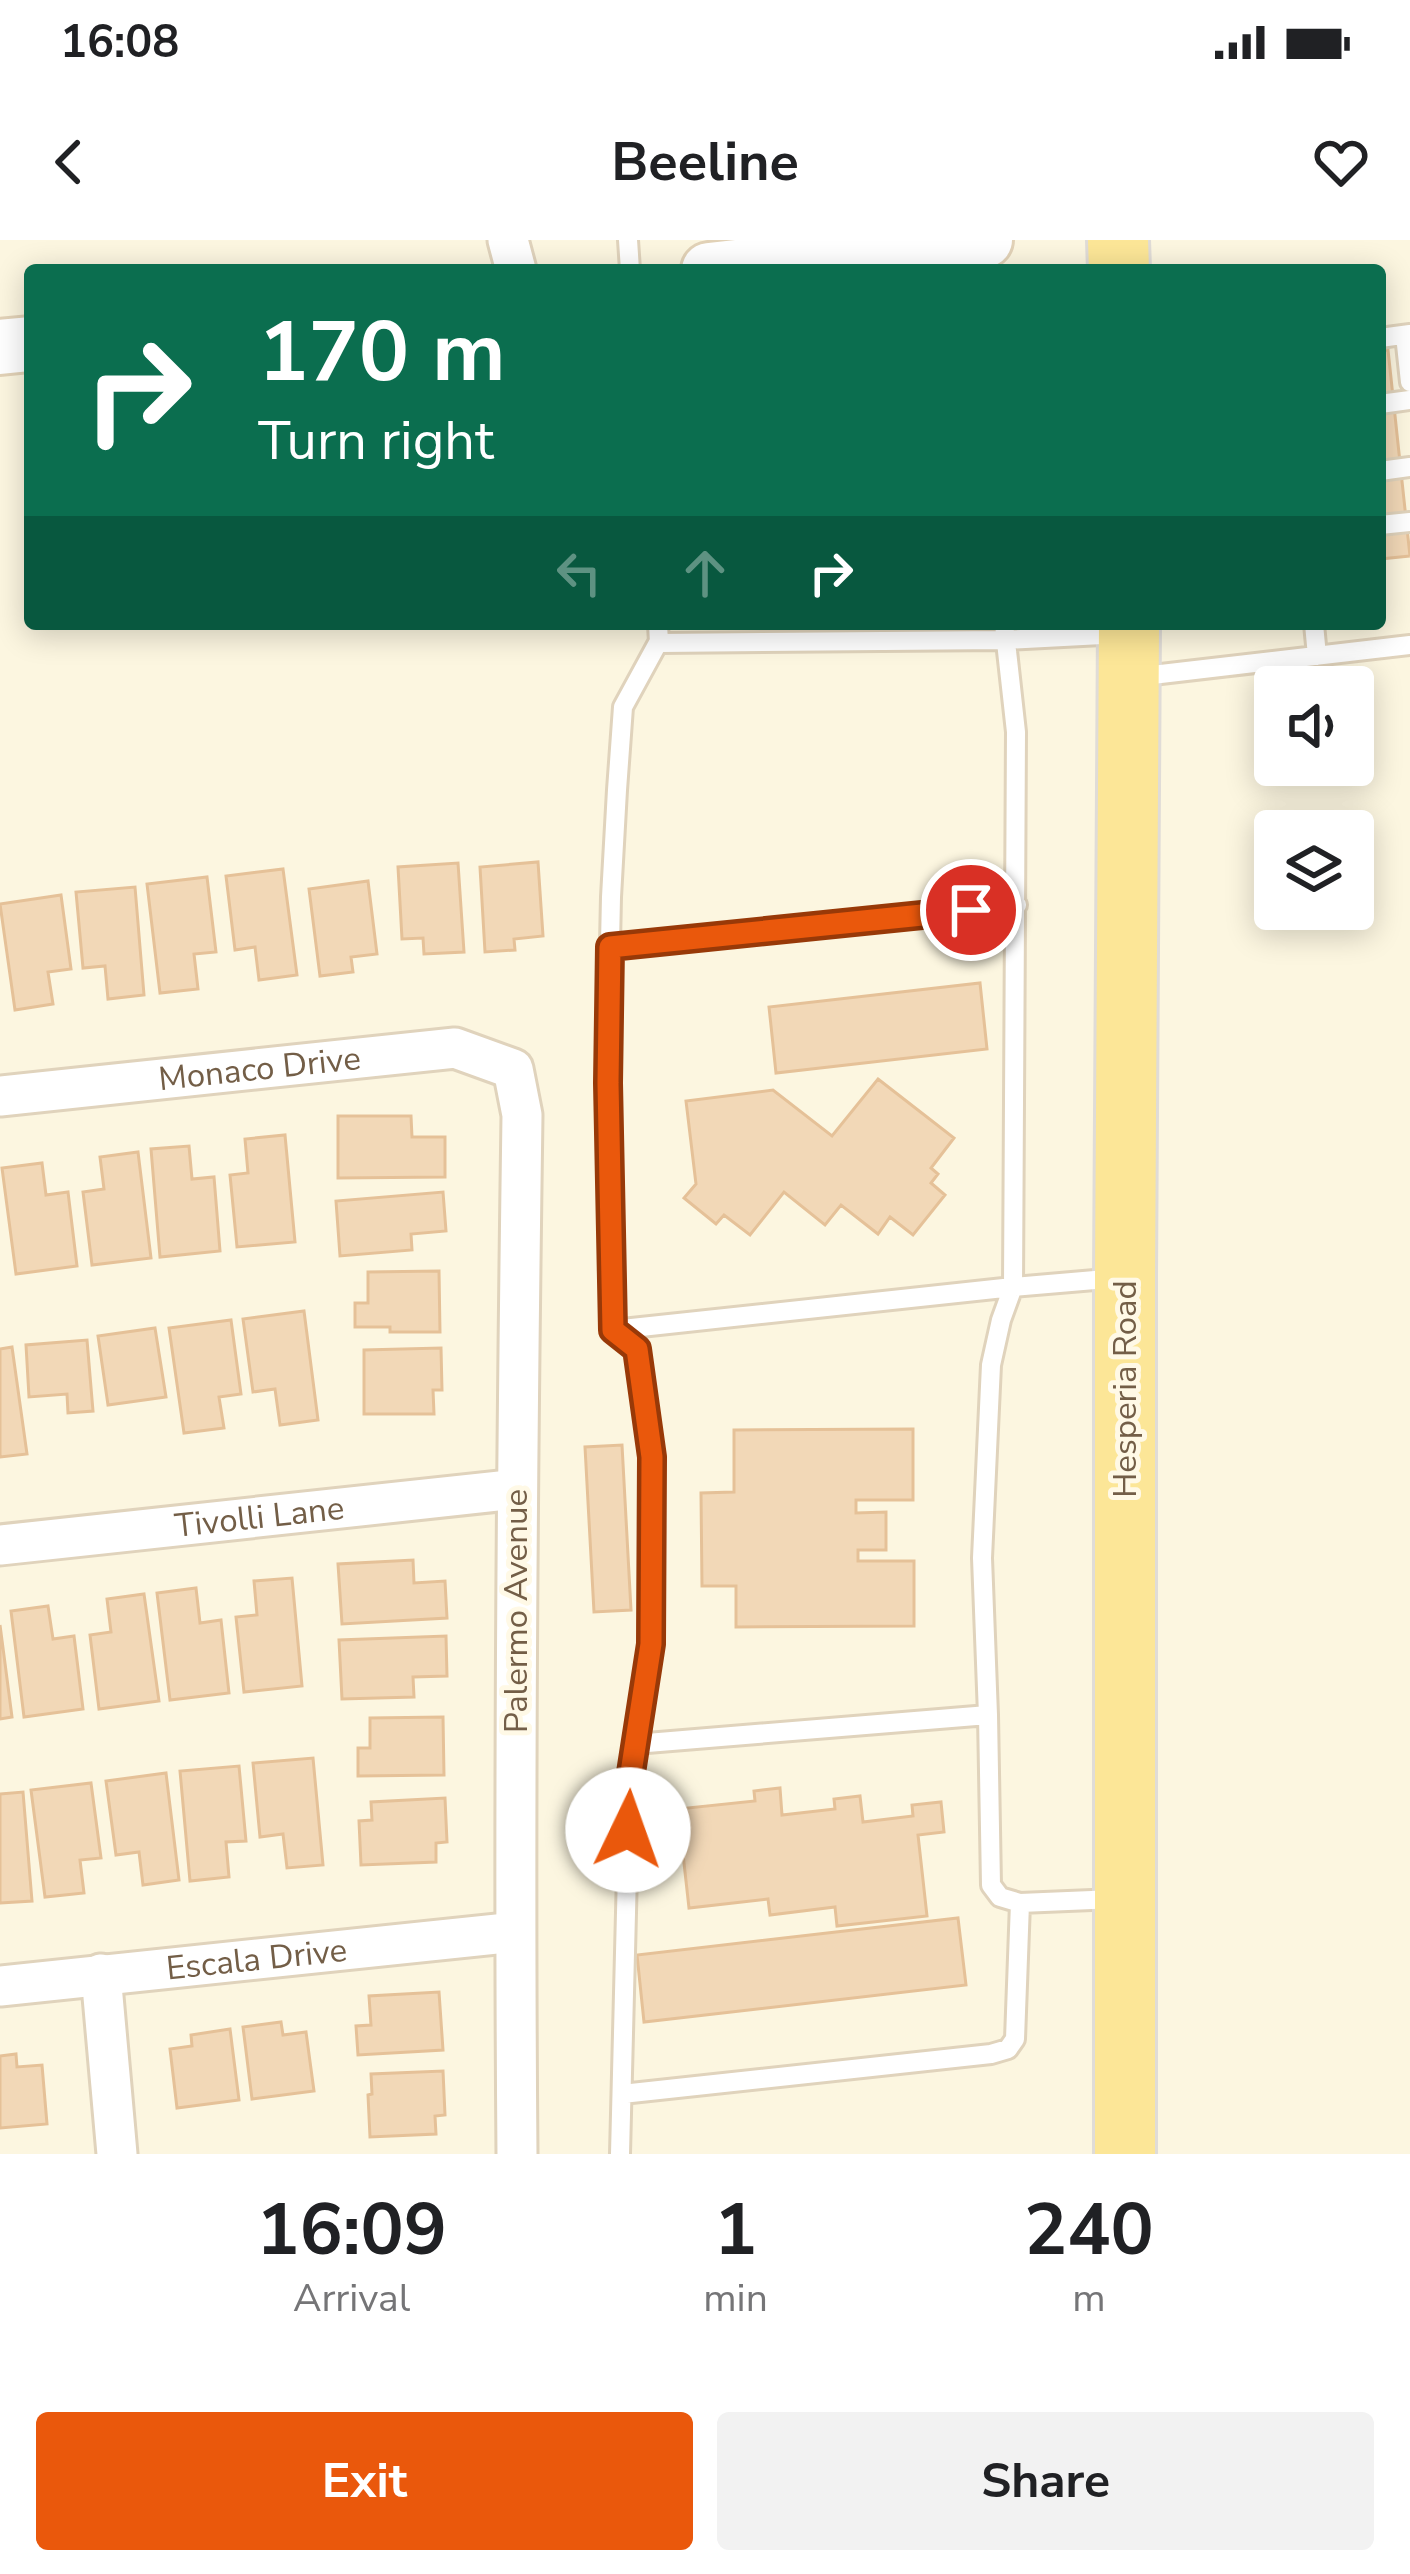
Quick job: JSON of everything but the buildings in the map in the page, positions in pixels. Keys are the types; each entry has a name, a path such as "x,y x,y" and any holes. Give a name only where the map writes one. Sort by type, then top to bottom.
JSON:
{"main road":[{"path":"814,264 985,240"},
{"name":"Hesperia Road","path":"1125,2154 1130,645"}],"street":[{"name":"Monaco Drive","path":"0,1096 455,1048 513,1069"},
{"name":"Palermo Avenue","path":"513,1069 522,1115 515,1932 518,2154"},
{"name":"Tivolli Lane","path":"0,1545 517,1489"},
{"name":"Escala Drive","path":"0,1986 515,1932"},
{"path":"101,1974 117,2154"}],"lane":[{"path":"1407,334 1410,382"},
{"path":"1315,630 1317,656"},
{"path":"613,1330 610,897 623,707 658,633 1004,632 1317,656 1410,645"},
{"path":"1004,632 1016,732 1017,905 1013,1287 991,1365 982,1558 991,1885 1000,1897 1020,1904 1126,1899"},
{"path":"610,947 1017,905"},
{"path":"613,1330 1125,1277"},
{"path":"613,1330 637,1349 652,1457 651,1644 628,1792 620,2154"},
{"path":"635,1744 988,1715"},
{"path":"622,2094 1008,2049 1015,2038 1020,1904"}],"route":[{"path":"628,1830 628,1792 651,1644 652,1457 637,1349 613,1330 610,947 971,910"}]}
